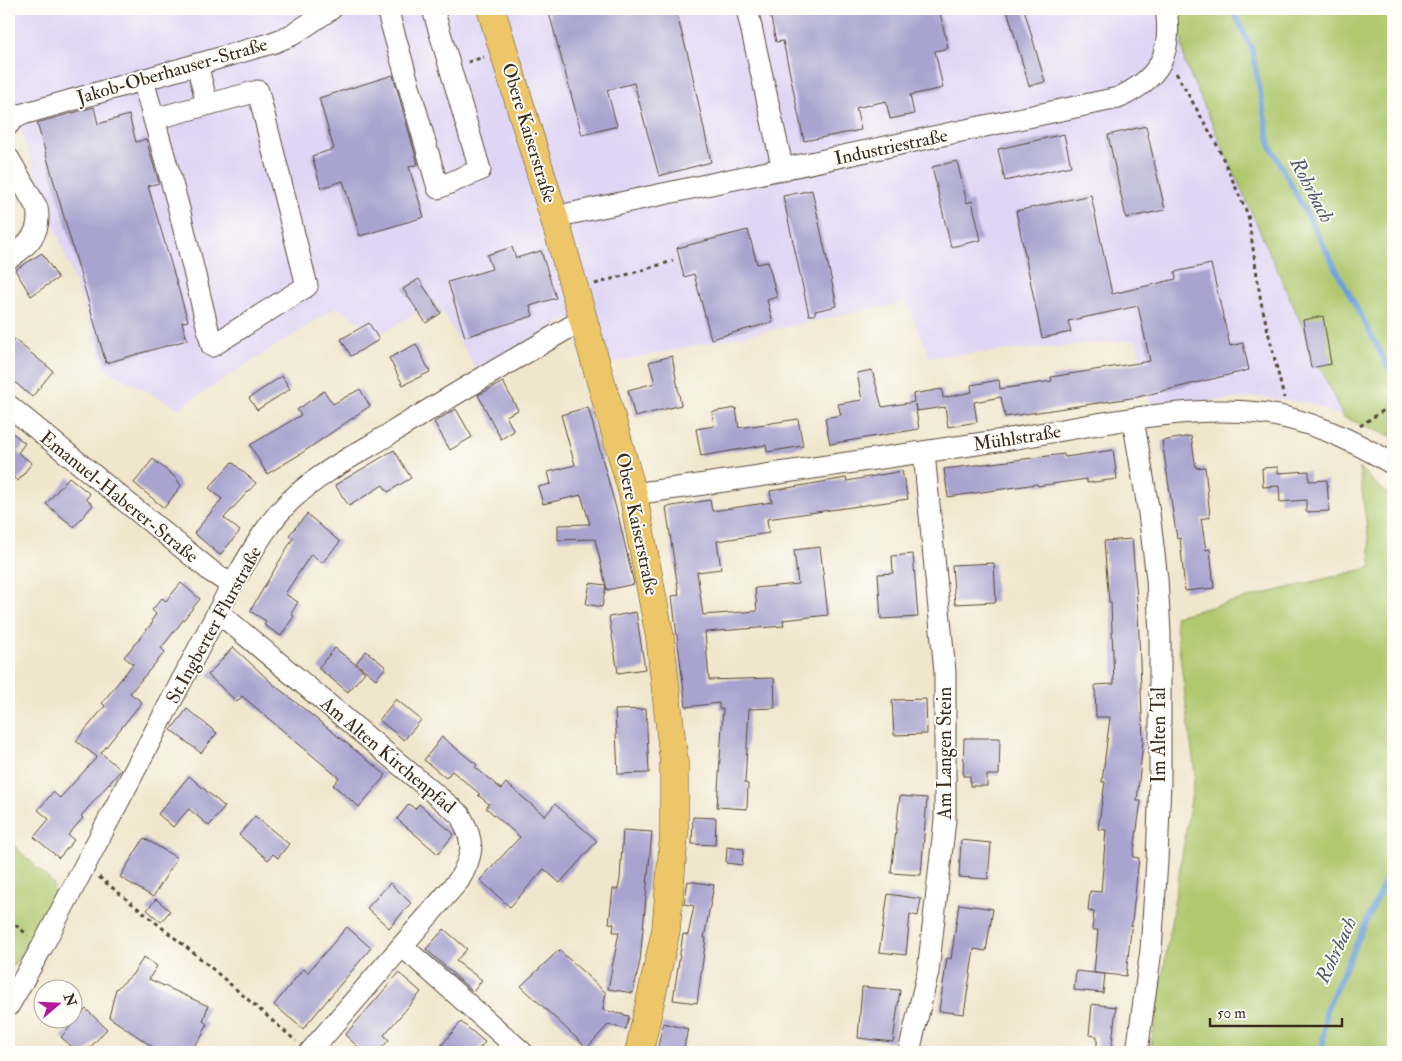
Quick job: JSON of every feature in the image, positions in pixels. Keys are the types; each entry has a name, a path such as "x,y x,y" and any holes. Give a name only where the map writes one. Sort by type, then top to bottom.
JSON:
{"main road":[{"name":"Obere Kaiserstraße","path":"491,9 584,319 633,494 660,638 674,772 674,835 666,930 639,1052"}],"street":[{"name":"Jakob-Oberhauser-Straße","path":"9,124 13,119 23,114 272,43 292,35 331,9"},
{"path":"388,9 438,188 480,170 433,9"},
{"path":"747,9 783,170"},
{"name":"Industriestraße","path":"554,217 1118,98 1135,90 1149,80 1162,60 1169,29 1166,9"},
{"path":"197,64 207,104"},
{"path":"143,80 212,346 307,286 258,91 154,119"},
{"path":"9,159 37,208 39,217 35,235 9,258"},
{"name":"St.Ingberter Flurstraße","path":"9,1005 85,866 232,585 272,523 290,502 313,482 472,383 584,319"},
{"name":"Emanuel-Haberer-Straße","path":"9,406 212,572 232,585"},
{"name":"Mühlstraße","path":"633,494 924,452 1133,419 1227,411 1260,413 1288,419 1344,436 1393,464"},
{"name":"Im Alten Tal","path":"1133,419 1149,513 1157,579 1160,633 1160,779 1157,861 1151,950 1137,1052"},
{"name":"Am Langen Stein","path":"909,1052 928,972 945,820 945,672 924,452"},
{"name":"Am Alten Kirchenpfad","path":"218,612 460,815 469,831 472,845 469,862 459,880 402,946 306,1049"},
{"path":"402,946 522,1052"}],"path":[{"path":"1164,52 1216,143 1248,215 1262,302 1288,419"},
{"path":"602,281 673,261"},
{"path":"1344,436 1393,404"},
{"path":"85,866 201,959 306,1049"}],"shaded area":[{"path":"9,9 1177,9 1185,63 1343,417 1310,403 1258,397 1151,406 1136,340 930,357 906,302 586,368 570,318 476,369 436,301 378,335 337,307 179,408 106,370 9,97"}],"green space":[{"path":"1177,9 1393,9 1393,437 1343,417 1185,63"},
{"path":"1359,468 1393,499 1393,1052 1150,1052 1195,775 1175,616 1372,567"},
{"path":"9,841 53,883 54,898 13,967 9,963"}],"building":[{"path":"548,9 675,9 689,59 711,162 659,176 634,83 607,90 617,126 582,135"},
{"path":"769,9 939,9 948,48 935,51 943,88 910,95 914,114 890,119 886,101 856,108 861,130 804,141 783,41 776,42"},
{"path":"1007,9 1024,9 1045,82 1029,86"},
{"path":"393,75 418,164 409,167 424,217 360,236 343,181 321,188 312,156 334,149 319,98"},
{"path":"94,107 98,124 129,115 136,142 146,139 159,183 148,186 188,321 182,322 187,340 106,363 37,123"},
{"path":"1146,126 1165,210 1126,218 1108,135"},
{"path":"1064,134 1071,166 1005,181 998,149"},
{"path":"957,161 967,203 972,201 981,240 951,247 932,167"},
{"path":"812,190 837,306 815,311 815,315 809,315 783,196"},
{"path":"1091,195 1112,294 1176,279 1175,272 1211,264 1230,346 1243,343 1249,370 1138,397 1005,417 1001,397 974,402 977,422 948,427 945,407 916,411 919,429 830,444 825,418 841,415 838,404 862,400 857,373 872,370 882,407 914,402 913,394 942,389 943,398 972,392 971,385 999,380 1000,389 1052,381 1051,377 1150,361 1138,306 1068,321 1071,332 1042,338 1016,211"},
{"path":"748,230 757,264 768,262 777,297 767,300 773,322 711,339 694,274 684,277 677,248"},
{"path":"512,247 516,258 541,251 556,298 530,306 533,316 465,337 448,282 492,269 487,255"},
{"path":"42,253 58,278 31,296 15,270"},
{"path":"419,279 441,313 426,323 403,289"},
{"path":"1323,316 1331,364 1311,368 1303,320"},
{"path":"369,323 379,340 351,356 341,339"},
{"path":"9,335 53,371 32,397 9,377"},
{"path":"416,344 430,372 403,385 389,358"},
{"path":"672,356 681,405 635,417 628,390 655,383 649,362"},
{"path":"282,376 290,389 257,410 249,398"},
{"path":"503,382 518,410 506,416 514,431 501,439 478,395"},
{"path":"360,389 370,406 299,455 267,474 250,445 301,415 297,410 324,391 333,404"},
{"path":"588,407 619,519 634,584 607,590 595,539 558,540 558,525 590,524 581,495 543,504 538,487 551,484 548,472 575,465 561,415"},
{"path":"736,408 739,428 798,419 803,446 767,452 766,445 701,456 696,429 714,426 712,412"},
{"path":"456,409 472,437 450,450 434,422"},
{"path":"9,430 25,443 18,453 32,463 18,481 9,474"},
{"path":"1191,436 1196,468 1205,467 1210,517 1201,519 1206,550 1210,549 1214,588 1185,591 1180,538 1177,539 1162,441"},
{"path":"394,450 411,478 388,492 383,485 349,506 335,485"},
{"path":"1113,450 1117,479 1087,483 1087,479 1038,486 1037,484 948,497 944,469 1064,454 1065,457"},
{"path":"153,459 176,478 181,486 164,508 134,483"},
{"path":"232,462 256,483 224,518 240,531 220,555 194,533 222,499 209,488"},
{"path":"1278,467 1278,473 1309,471 1309,481 1327,480 1329,511 1306,512 1306,500 1280,502 1279,486 1263,487 1262,468"},
{"path":"902,471 908,499 767,519 769,533 717,541 721,569 697,572 703,615 757,611 755,588 798,584 794,550 820,547 828,615 783,620 784,626 705,632 709,680 774,678 775,708 749,709 745,783 748,784 747,809 717,807 723,709 719,709 719,703 686,707 672,596 679,595 666,507 710,500 712,511 772,502 770,491 846,478 847,481"},
{"path":"69,477 90,494 86,499 93,505 74,527 46,504"},
{"path":"307,514 340,542 322,563 311,554 285,594 298,602 291,614 294,616 281,636 264,625 266,621 250,611 293,538 289,535"},
{"path":"1132,539 1138,611 1143,741 1137,801 1141,801 1133,857 1139,858 1126,976 1094,973 1098,930 1092,930 1094,912 1088,911 1090,891 1101,892 1106,830 1098,829 1105,782 1102,782 1110,717 1096,717 1095,685 1114,684 1111,602 1109,602 1104,541"},
{"path":"913,554 918,617 881,619 878,574 893,573 892,556"},
{"path":"994,563 996,602 955,604 952,565"},
{"path":"181,583 200,599 161,648 165,652 130,693 142,702 101,753 121,770 81,816 83,818 68,835 74,840 59,858 34,837 49,819 38,810 53,792 60,798 97,757 76,741 105,706 102,703 133,664 124,657 153,622 151,621 156,614 152,610 162,598 166,601"},
{"path":"590,583 606,585 602,607 586,604"},
{"path":"636,612 645,669 618,673 609,617"},
{"path":"233,647 273,684 386,775 359,807 333,785 339,778 242,696 237,702 208,675"},
{"path":"335,648 365,672 348,692 318,668"},
{"path":"366,651 386,667 376,679 356,663"},
{"path":"396,699 421,720 404,740 379,720"},
{"path":"926,699 927,734 894,735 892,700"},
{"path":"187,709 217,733 201,753 171,730"},
{"path":"646,709 649,773 618,774 615,710"},
{"path":"442,737 477,765 475,767 501,789 506,783 545,816 555,804 597,841 560,883 544,869 510,907 480,880 520,837 486,808 489,804 478,795 480,794 452,771 446,778 424,760"},
{"path":"964,738 1000,738 999,775 987,775 987,786 970,786 970,776 963,776"},
{"path":"189,776 225,807 209,826 189,809 173,827 158,814"},
{"path":"900,796 927,798 921,875 891,873"},
{"path":"409,804 415,809 419,804 454,834 438,854 397,819"},
{"path":"255,816 289,844 278,858 273,854 268,860 239,835"},
{"path":"693,817 716,818 715,845 692,844"},
{"path":"623,830 652,832 640,961 633,993 608,989 619,932 613,932 614,924 609,923 613,889 618,889 620,879"},
{"path":"144,838 177,858 153,897 120,877"},
{"path":"961,840 991,843 988,879 959,877"},
{"path":"727,847 744,849 742,865 726,863"},
{"path":"688,881 714,885 704,938 706,938 697,1003 673,1000 683,934 688,935 694,906 684,904"},
{"path":"390,883 411,903 389,928 367,908"},
{"path":"888,894 921,899 918,916 910,914 906,955 879,952"},
{"path":"156,899 170,911 161,922 147,910"},
{"path":"959,904 993,909 986,951 974,949 964,1014 939,1011 947,958 951,959"},
{"path":"347,927 371,948 303,1029 274,1005 303,969 308,972"},
{"path":"444,929 467,949 456,961 482,980 473,992 426,949"},
{"path":"559,950 606,993 603,1010 629,1016 626,1029 608,1025 587,1048 521,986"},
{"path":"144,957 157,966 149,979 208,1006 203,1021 207,1024 202,1036 191,1050 186,1047 182,1052 149,1052 153,1047 109,1017 116,989 132,975"},
{"path":"1076,971 1105,974 1103,993 1074,990"},
{"path":"399,973 421,992 384,1035 389,1040 378,1052 364,1052 345,1035"},
{"path":"862,987 900,990 893,1042 858,1038"},
{"path":"1092,1004 1116,1007 1111,1052 1097,1052 1097,1036 1089,1035"},
{"path":"86,1009 107,1029 86,1052 78,1052 61,1037 69,1028 82,1028 82,1013"},
{"path":"461,1022 485,1042 476,1052 436,1052"},
{"path":"663,1023 688,1029 683,1052 657,1052"}],"waterway":[{"name":"Rohrbach","path":"1232,9 1252,49 1270,145 1393,376"},
{"name":"Rohrbach","path":"1322,1052 1326,1010 1393,864"}]}
